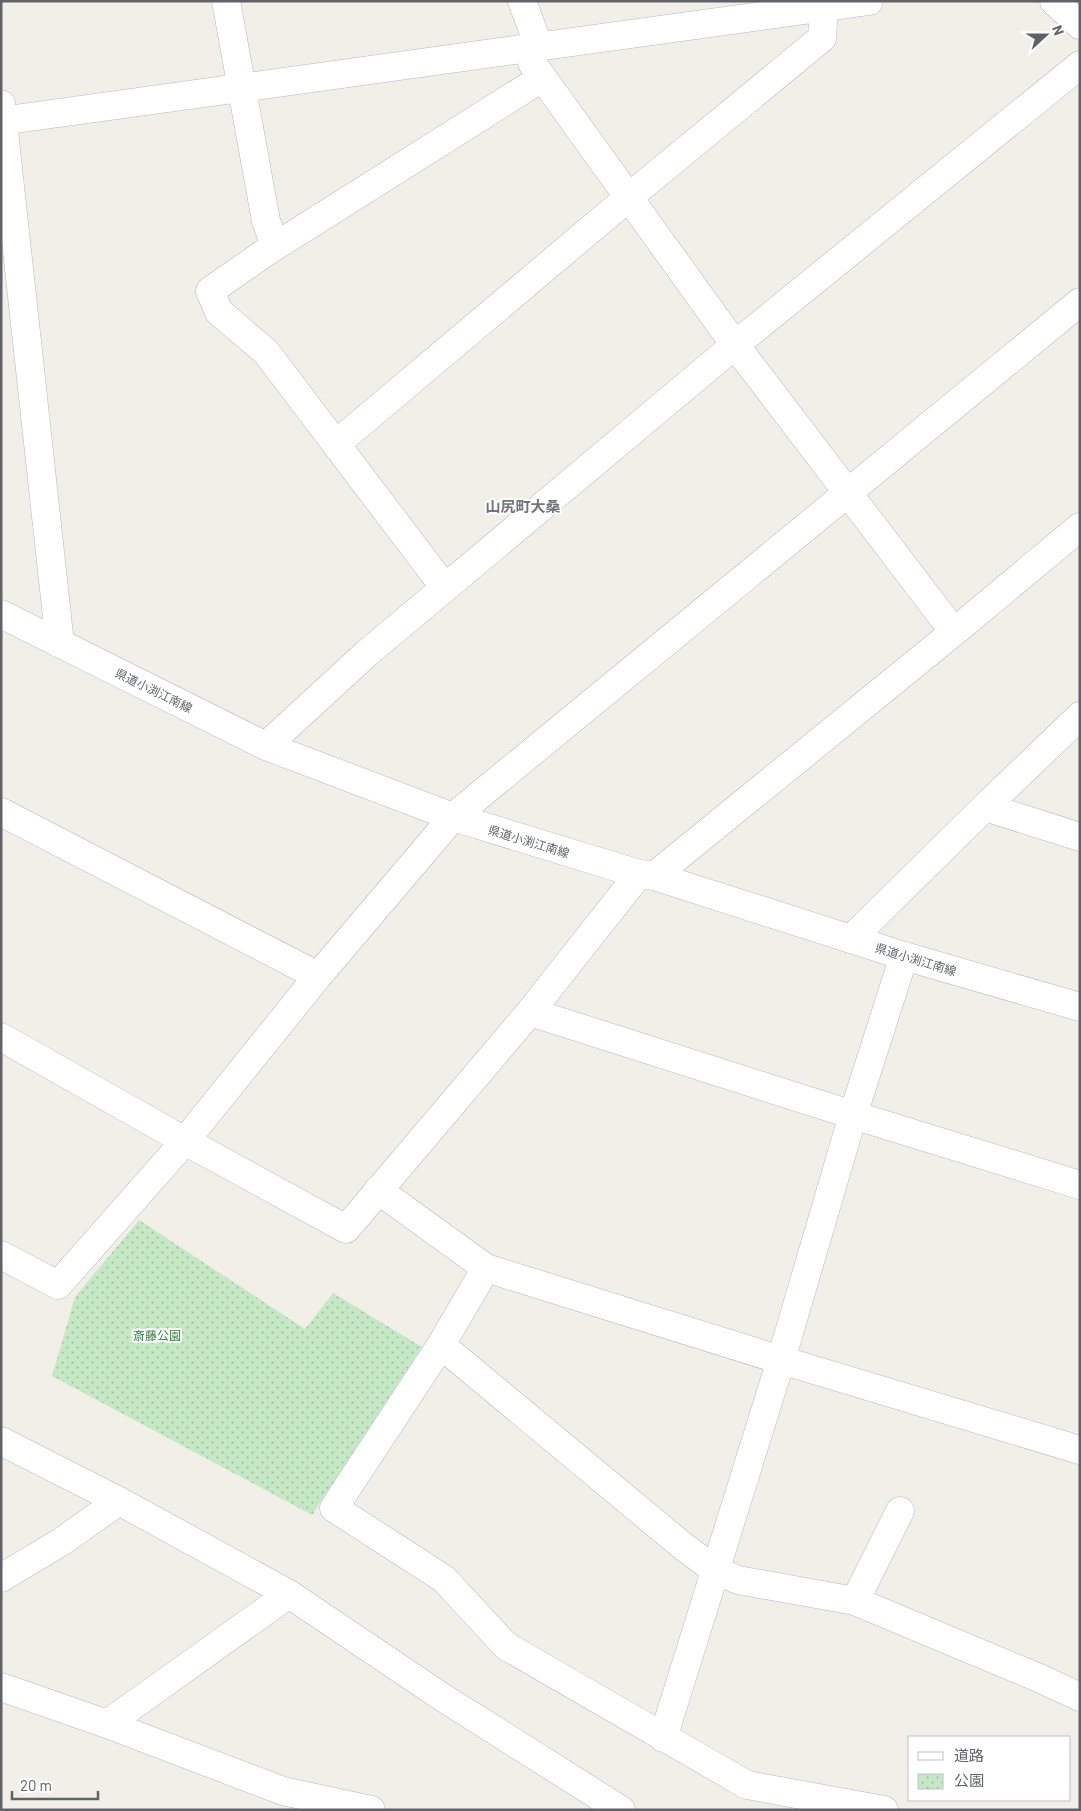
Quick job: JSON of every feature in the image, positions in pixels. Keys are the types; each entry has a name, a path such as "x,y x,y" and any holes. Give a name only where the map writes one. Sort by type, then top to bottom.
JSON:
{"street":[{"path":"226,1 266,221 275,246"},
{"path":"522,1 530,48 542,78 735,345 954,632"},
{"path":"60,644 2,115 242,88 869,1"},
{"path":"1054,1 1080,25"},
{"path":"336,444 629,197 822,38 824,8"},
{"path":"266,746 366,654 735,345 1080,65"},
{"path":"445,588 266,352 219,312 210,291 275,246 542,78"},
{"path":"1,1255 58,1286 185,1141 318,976 453,817 1080,302"},
{"path":"1,1037 346,1229 646,875 954,632 1080,527"},
{"name":"県道小渕江南線","path":"1,614 266,746 453,817 904,956 1080,1007"},
{"path":"851,939 1080,716"},
{"path":"985,807 1080,837"},
{"path":"1,812 318,976"},
{"path":"663,1738 781,1360 853,1115 904,956"},
{"path":"530,1012 1080,1185"},
{"path":"378,1190 486,1268 781,1360 1080,1450"},
{"path":"486,1268 441,1345 334,1508 444,1578 506,1646 747,1785 884,1810"},
{"path":"441,1345 684,1547 715,1570 738,1580 855,1601 1040,1678 1080,1697"},
{"path":"1,1441 119,1501 290,1594 442,1696 621,1810"},
{"path":"1,1578 61,1542 119,1501"},
{"path":"855,1601 900,1511"},
{"path":"106,1724 290,1594"},
{"path":"1,1687 106,1724 283,1791 371,1810"}],"green space":[{"name":"斎藤公園","path":"139,1220 305,1329 333,1293 422,1347 312,1515 52,1376 75,1297"}],"district":[{"name":"山尻町大桑","path":"523,506"}]}
